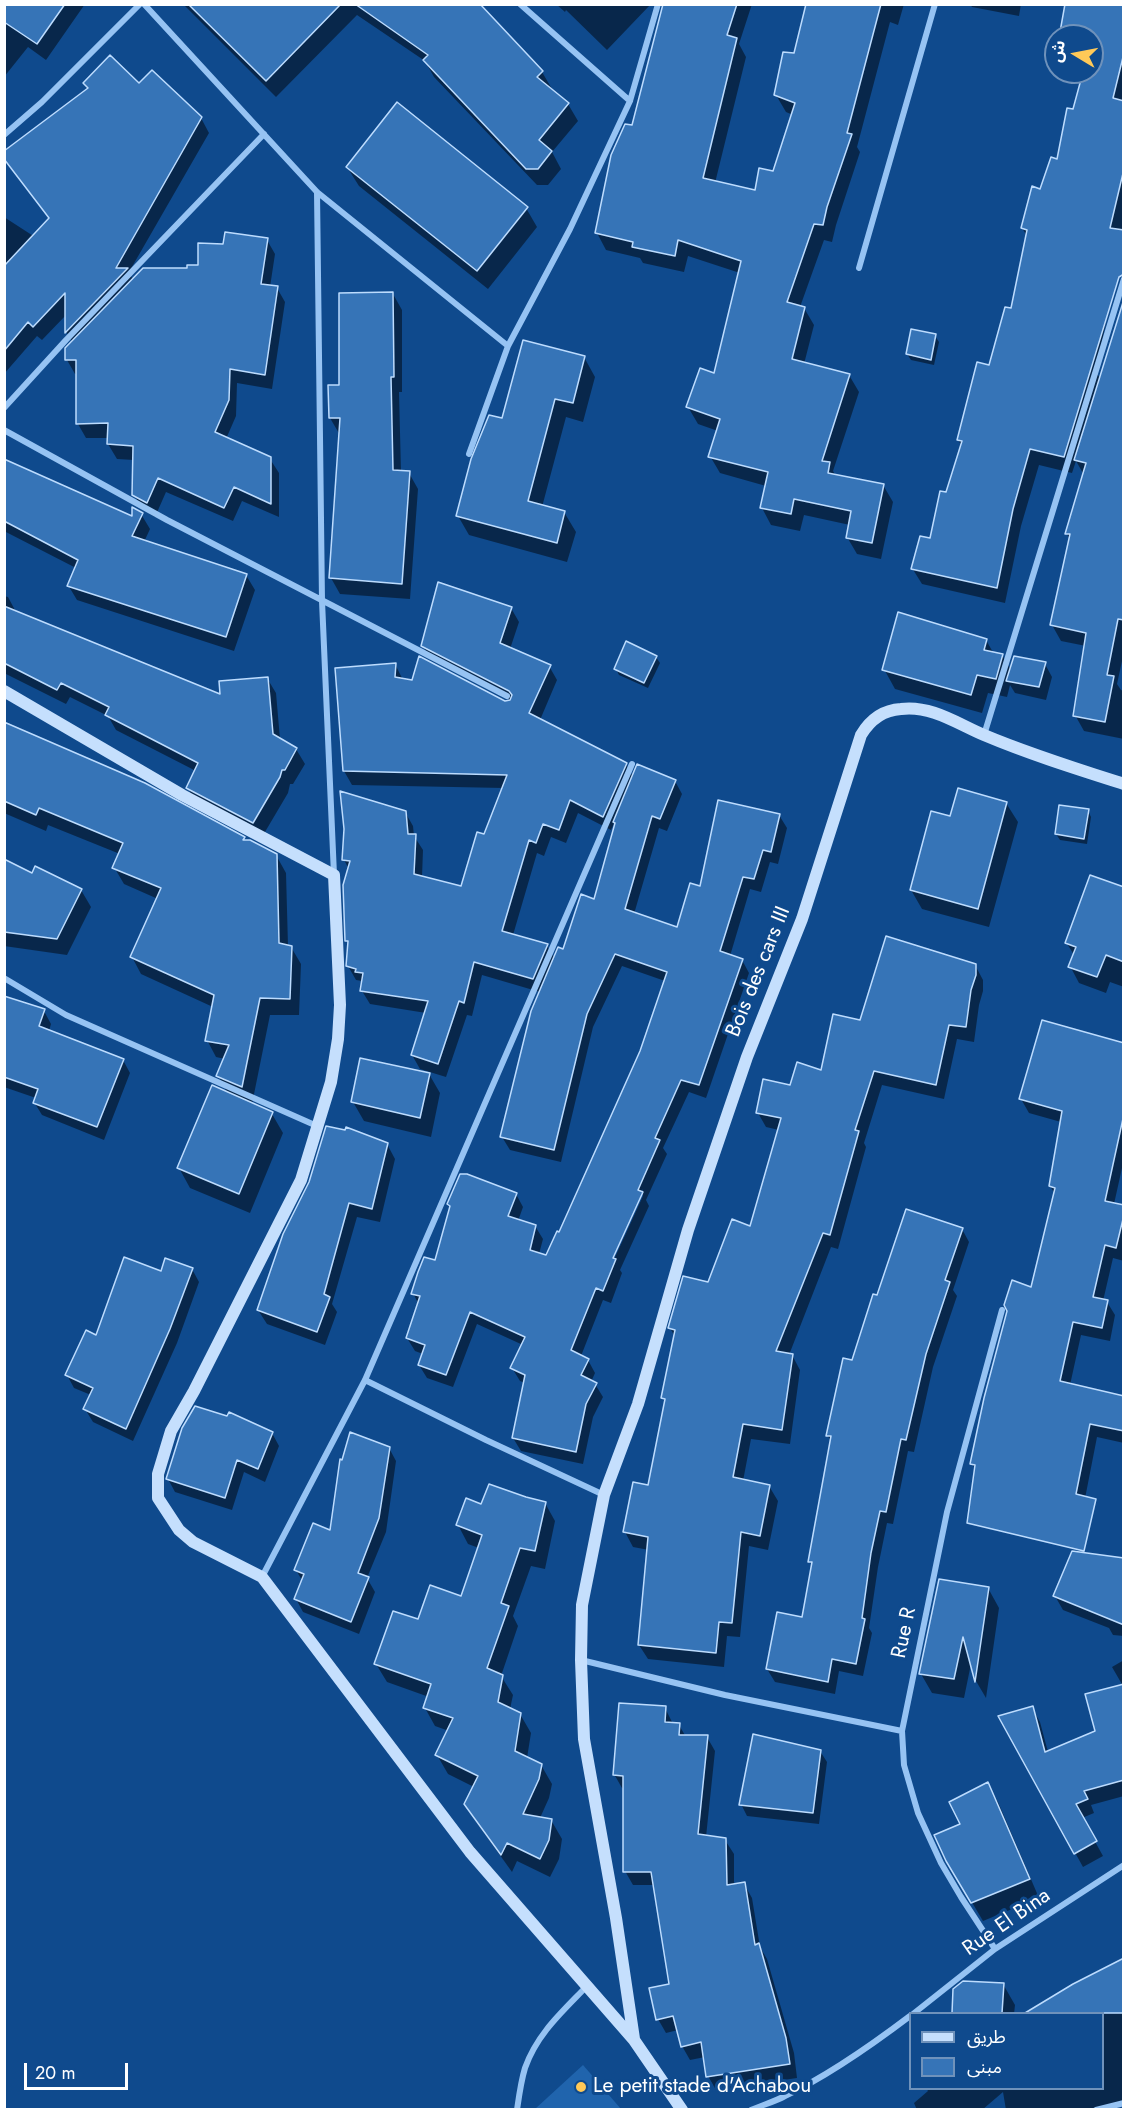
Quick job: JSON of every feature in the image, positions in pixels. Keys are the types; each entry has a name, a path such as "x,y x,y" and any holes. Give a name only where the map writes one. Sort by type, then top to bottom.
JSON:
{"street":[{"path":"4,135 42,102 142,4 317,192 508,346"},
{"path":"520,4 630,101"},
{"path":"469,454 508,346 570,229 630,101 658,4"},
{"path":"859,268 935,4"},
{"path":"4,408 66,339 264,134"},
{"path":"317,192 322,602 340,1005 338,1039 331,1082 301,1180 199,1381 171,1431 158,1474 158,1498 179,1530 194,1542 262,1577 470,1852 634,2040 682,2109"},
{"path":"984,735 1124,279"},
{"path":"4,430 322,602 507,696"},
{"path":"4,691 182,795 334,875"},
{"name":"Bois des cars III","path":"634,2040 616,1918 584,1739 581,1660 582,1605 604,1495 638,1404 688,1230 743,1068 802,919 861,735 872,720 900,709 915,709 951,719 984,735 1124,784"},
{"path":"262,1577 365,1380 632,764"},
{"path":"4,978 66,1015 318,1126"},
{"name":"Rue R","path":"995,1949 956,1889 918,1813 904,1765 902,1731 947,1512 1002,1310"},
{"path":"365,1380 604,1495"},
{"path":"581,1660 725,1695 902,1731"},
{"name":"Rue El Bina","path":"916,2012 995,1949 1124,1865"},
{"path":"517,2109 525,2068 536,2044 549,2025 586,1987"},
{"name":"Rue El Bina","path":"751,2109 785,2096 810,2082 909,2017"},
{"path":"1096,2109 1124,2103"}],"shaded area":[{"name":"Le petit stade d'Achabou","path":"583,2065 621,2109 535,2109"}],"building":[{"path":"4,4 65,4 37,44 4,22"},
{"path":"188,4 341,4 266,81"},
{"path":"355,4 480,4 543,71 537,77 569,103 539,140 552,151 538,169 526,169 423,60 428,55"},
{"path":"663,4 737,4 727,35 737,38 703,178 755,190 759,168 773,171 795,103 774,95 783,52 794,53 806,4 881,4 847,133 852,134 823,225 814,224 787,302 805,307 792,359 850,374 822,461 830,462 828,473 884,484 872,543 846,538 851,511 794,499 791,514 760,508 768,472 708,457 720,419 686,407 700,368 714,373 741,261 678,240 675,256 632,247 633,242 595,233 611,155 625,124 632,125"},
{"path":"1065,4 1124,4 1124,53 1113,98 1124,101 1124,169 1110,228 1124,230 1124,274 1119,277 1064,457 1030,449 1013,509 997,588 911,569 920,536 930,538 940,491 946,492 962,441 957,440 977,362 989,365 1005,307 1011,308 1027,230 1021,228 1032,186 1040,189 1051,157 1057,159 1067,108 1073,109 1080,84 1104,84 1104,24 1061,24"},
{"path":"110,55 139,83 152,70 202,117 116,268 128,268 65,333 65,293 33,327 28,322 4,351 4,266 49,218 4,159 4,151 88,88 83,83"},
{"path":"397,102 528,207 477,271 346,167"},
{"path":"225,232 268,238 261,284 278,286 265,375 230,369 229,400 215,432 271,457 271,504 234,487 224,508 158,478 147,503 132,495 133,446 107,444 108,423 76,424 76,360 65,360 65,348 143,268 187,268 187,265 198,265 198,243 223,244"},
{"path":"393,292 394,377 391,377 393,470 410,471 402,584 329,578 340,418 329,418 328,385 339,385 339,293"},
{"path":"1124,299 1124,620 1118,619 1107,675 1114,676 1105,722 1073,716 1086,633 1050,625 1070,534 1065,534 1086,463 1074,460"},
{"path":"911,329 936,334 931,360 906,354"},
{"path":"523,340 585,356 573,403 555,399 528,501 565,511 557,543 456,516 471,459 489,415 502,418"},
{"path":"4,459 132,516 132,507 143,513 132,536 247,574 226,637 67,586 78,560 4,521"},
{"path":"438,582 512,607 500,643 551,665 529,713 627,763 603,817 570,800 559,830 543,824 536,843 529,840 502,931 548,944 533,979 474,962 464,1003 459,1001 438,1064 411,1055 428,1001 360,991 363,973 355,972 356,969 346,966 348,941 345,941 343,885 350,861 342,860 344,829 340,791 406,811 408,834 416,834 414,874 461,886 477,832 484,834 507,775 343,771 335,668 396,663 395,677 412,680 419,656 505,701 510,700 512,695 509,691 421,646"},
{"path":"4,606 220,694 219,681 268,677 273,734 297,748 285,770 282,770 253,823 186,788 198,763 105,715 109,707 61,683 57,690 4,663"},
{"path":"898,612 987,639 984,650 1003,654 996,679 977,675 971,695 882,670"},
{"path":"626,641 657,656 644,683 614,669"},
{"path":"1014,656 1046,662 1039,687 1006,681"},
{"path":"4,722 145,783 245,837 243,840 250,840 277,854 279,943 292,946 290,999 260,998 242,1087 216,1076 229,1045 205,1041 214,995 130,957 161,888 112,868 123,843 39,808 36,815 4,801"},
{"path":"637,764 676,780 660,819 652,816 625,909 677,927 690,883 700,886 718,800 780,814 771,852 763,850 754,879 743,877 720,951 743,959 699,1085 681,1080 655,1138 660,1140 638,1190 643,1192 613,1258 616,1259 603,1291 596,1288 571,1350 589,1359 581,1375 597,1383 586,1404 576,1452 512,1438 525,1375 510,1368 525,1337 470,1312 446,1375 418,1365 425,1345 406,1338 420,1296 411,1294 418,1272 424,1257 435,1260 450,1206 447,1204 460,1174 467,1174 517,1193 508,1216 536,1225 530,1250 546,1255 557,1231 559,1232 640,1051 667,972 615,954 587,1014 554,1150 500,1137 531,1011 558,947 563,949 581,894 594,899 615,823 613,822"},
{"path":"958,788 1007,802 978,909 910,890 931,811 950,816"},
{"path":"1059,805 1089,809 1084,839 1055,834"},
{"path":"4,859 32,873 35,866 82,889 57,939 4,932"},
{"path":"1090,875 1124,887 1124,962 1106,955 1097,977 1068,967 1076,947 1065,943"},
{"path":"886,936 976,964 966,1027 949,1025 936,1085 874,1071 855,1130 859,1131 830,1235 823,1233 776,1351 793,1354 782,1430 743,1424 733,1477 770,1485 760,1536 741,1532 732,1623 719,1622 716,1653 638,1645 648,1537 623,1532 633,1482 648,1485 665,1399 661,1398 675,1330 668,1328 683,1276 708,1282 732,1219 750,1226 781,1118 756,1113 763,1079 790,1085 797,1062 821,1070 833,1014 860,1020"},
{"path":"4,996 45,1009 39,1026 124,1059 97,1127 33,1103 38,1089 4,1077"},
{"path":"1042,1020 1124,1043 1124,1114 1105,1201 1124,1205 1124,1215 1116,1248 1105,1245 1093,1297 1108,1300 1102,1328 1073,1322 1060,1381 1124,1396 1124,1431 1090,1424 1076,1494 1096,1499 1084,1551 967,1523 975,1465 970,1464 984,1398 1007,1311 1004,1305 1012,1280 1031,1287 1055,1188 1049,1186 1062,1111 1019,1099"},
{"path":"360,1058 430,1073 420,1118 351,1102"},
{"path":"212,1085 273,1112 239,1194 177,1168"},
{"path":"326,1126 345,1130 346,1127 388,1143 372,1209 349,1203 324,1294 330,1297 317,1332 257,1310 283,1234 309,1182"},
{"path":"906,1209 963,1228 945,1280 950,1282 926,1354 906,1440 901,1439 886,1512 880,1511 871,1553 862,1618 865,1619 856,1664 832,1659 828,1682 766,1669 777,1612 802,1617 812,1562 808,1562 831,1436 826,1436 843,1358 852,1360 873,1294 877,1295"},
{"path":"124,1257 161,1271 165,1258 193,1268 170,1329 126,1429 83,1409 93,1388 65,1375 86,1330 96,1335"},
{"path":"195,1406 227,1416 229,1412 273,1432 258,1469 237,1460 225,1498 166,1479 182,1428"},
{"path":"350,1432 390,1447 379,1518 358,1573 369,1577 351,1622 294,1599 304,1574 294,1570 313,1523 330,1530 340,1459 342,1460"},
{"path":"489,1484 546,1502 535,1551 520,1548 501,1603 509,1606 487,1668 503,1675 498,1702 521,1713 515,1751 542,1764 539,1779 523,1814 552,1819 549,1840 540,1859 507,1843 501,1855 464,1804 478,1776 435,1755 453,1718 423,1708 431,1684 374,1664 393,1611 418,1619 430,1585 461,1596 482,1535 456,1525 466,1498 481,1504"},
{"path":"1072,1551 1124,1558 1124,1625 1053,1596"},
{"path":"939,1579 989,1587 975,1682 963,1637 954,1679 919,1674"},
{"path":"1124,1684 1124,1780 1084,1791 1088,1799 1076,1804 1097,1841 1074,1854 998,1716 1033,1706 1045,1752 1095,1731 1085,1694"},
{"path":"619,1703 666,1706 665,1722 680,1723 679,1735 708,1735 698,1834 726,1838 727,1885 745,1882 755,1945 759,1943 786,2038 790,2064 706,2077 701,2042 681,2047 673,2016 656,2020 649,1988 669,1984 651,1872 623,1872 623,1776 613,1775"},
{"path":"753,1734 821,1750 813,1813 739,1805"},
{"path":"988,1782 1030,1879 971,1903 946,1861 934,1835 960,1824 949,1802"},
{"path":"1124,1958 1124,2013 1027,2012 1073,1984"},
{"path":"963,1981 1004,1983 1002,2012 952,2012 953,1989"}],"place":[{"name":"Le petit stade d'Achabou","path":"581,2087"}]}
